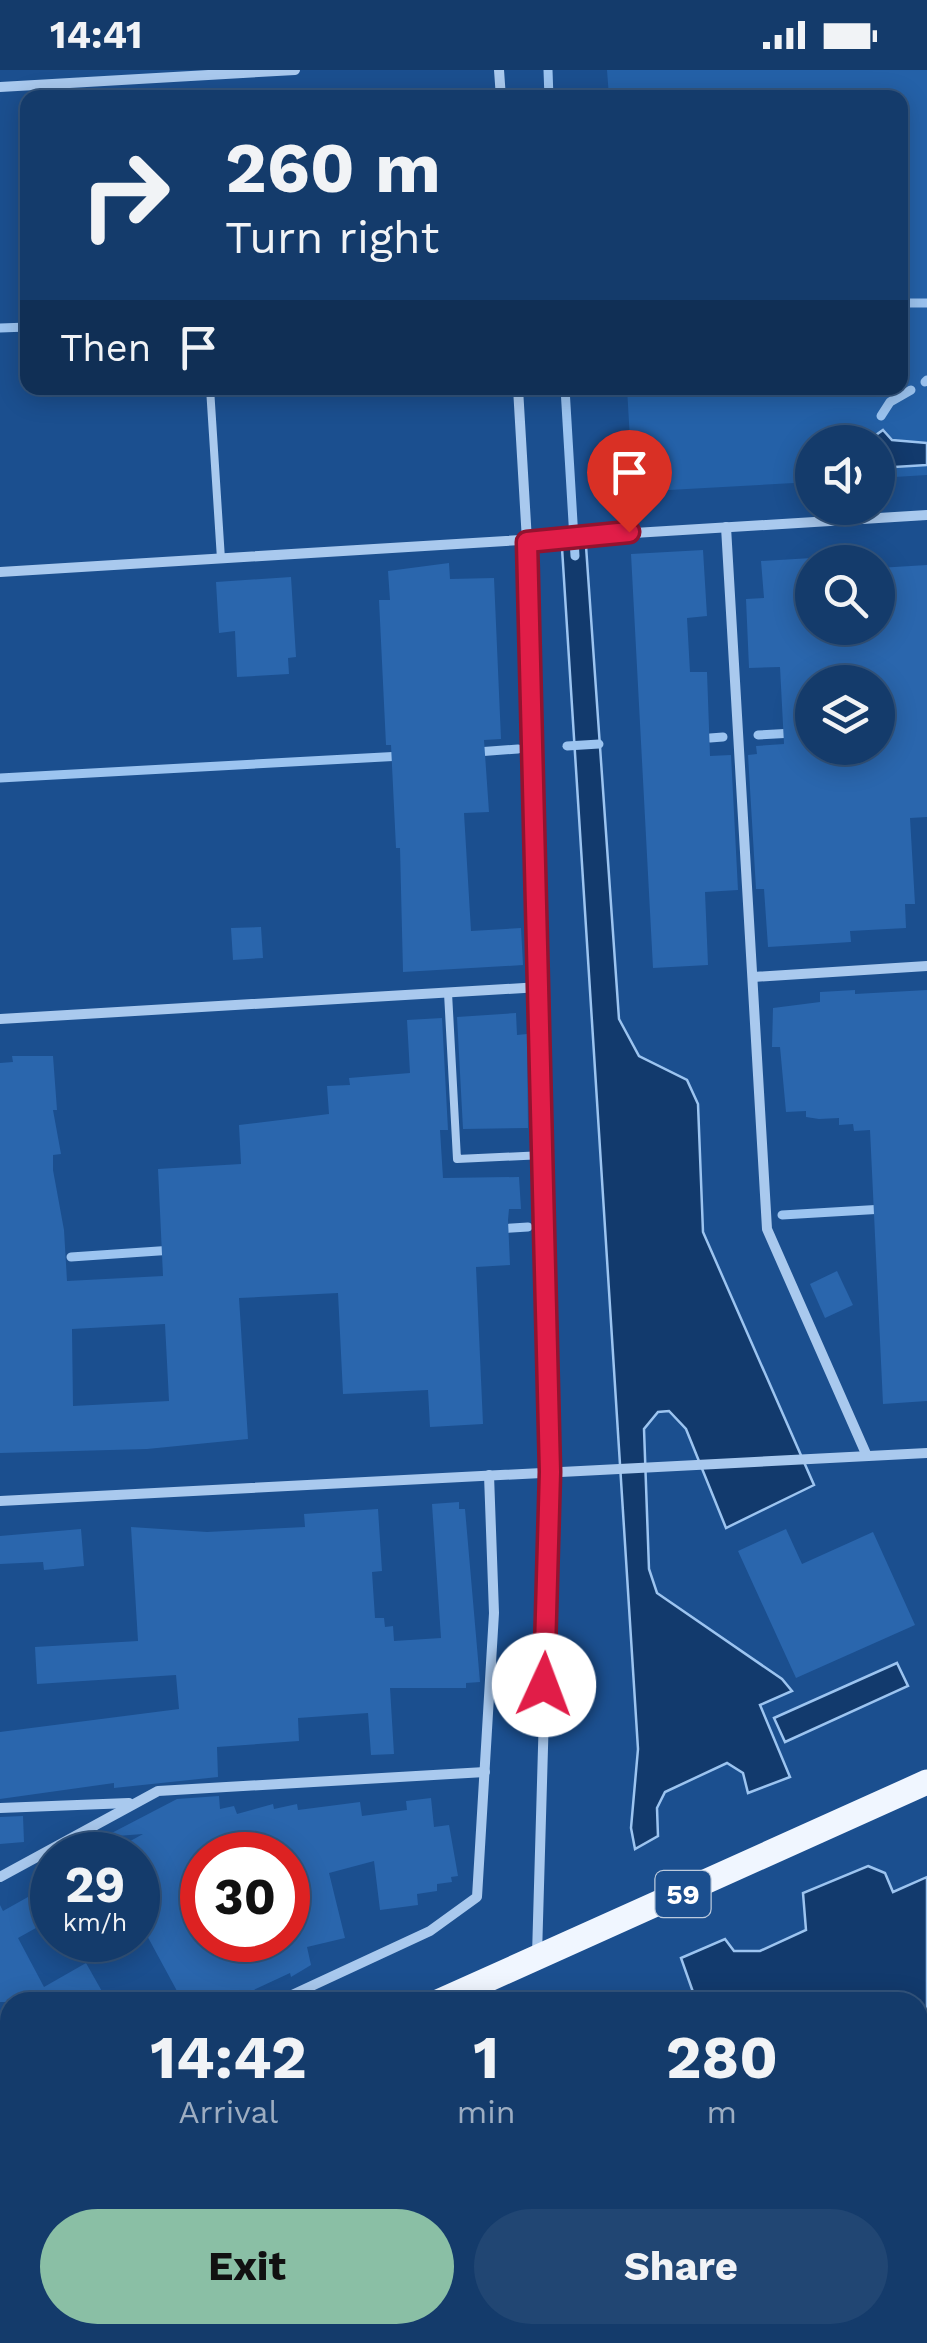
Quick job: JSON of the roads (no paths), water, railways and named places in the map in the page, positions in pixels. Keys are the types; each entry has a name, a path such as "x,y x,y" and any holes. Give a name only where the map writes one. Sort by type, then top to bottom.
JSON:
{"main road":[{"name":"59","path":"462,1992 927,1782"}],"street":[{"path":"0,88 294,70"},
{"path":"518,395 527,542 550,1472 536,1962"},
{"path":"0,572 927,516"},
{"path":"726,527 768,1229 867,1456"},
{"path":"753,977 927,966"},
{"path":"0,1019 540,988"},
{"path":"0,1501 927,1453"},
{"path":"300,1992 430,1932 478,1896 494,1613 489,1475"},
{"path":"0,1876 158,1790 486,1772"},
{"path":"0,1808 134,1803"}],"lane":[{"path":"210,395 221,560"},
{"path":"448,993 457,1160 544,1155"}],"waterway":[{"path":"548,70 549,90"},
{"path":"908,303 927,303"},
{"path":"0,328 20,327"},
{"path":"565,395 575,556"},
{"path":"881,416 890,402 902,395"},
{"path":"758,735 795,733"},
{"path":"710,738 723,737"},
{"path":"567,746 599,744"},
{"path":"477,752 518,749"},
{"path":"0,778 402,756"},
{"path":"782,1215 884,1209"},
{"path":"498,1229 528,1227"},
{"path":"71,1257 173,1250"}]}
